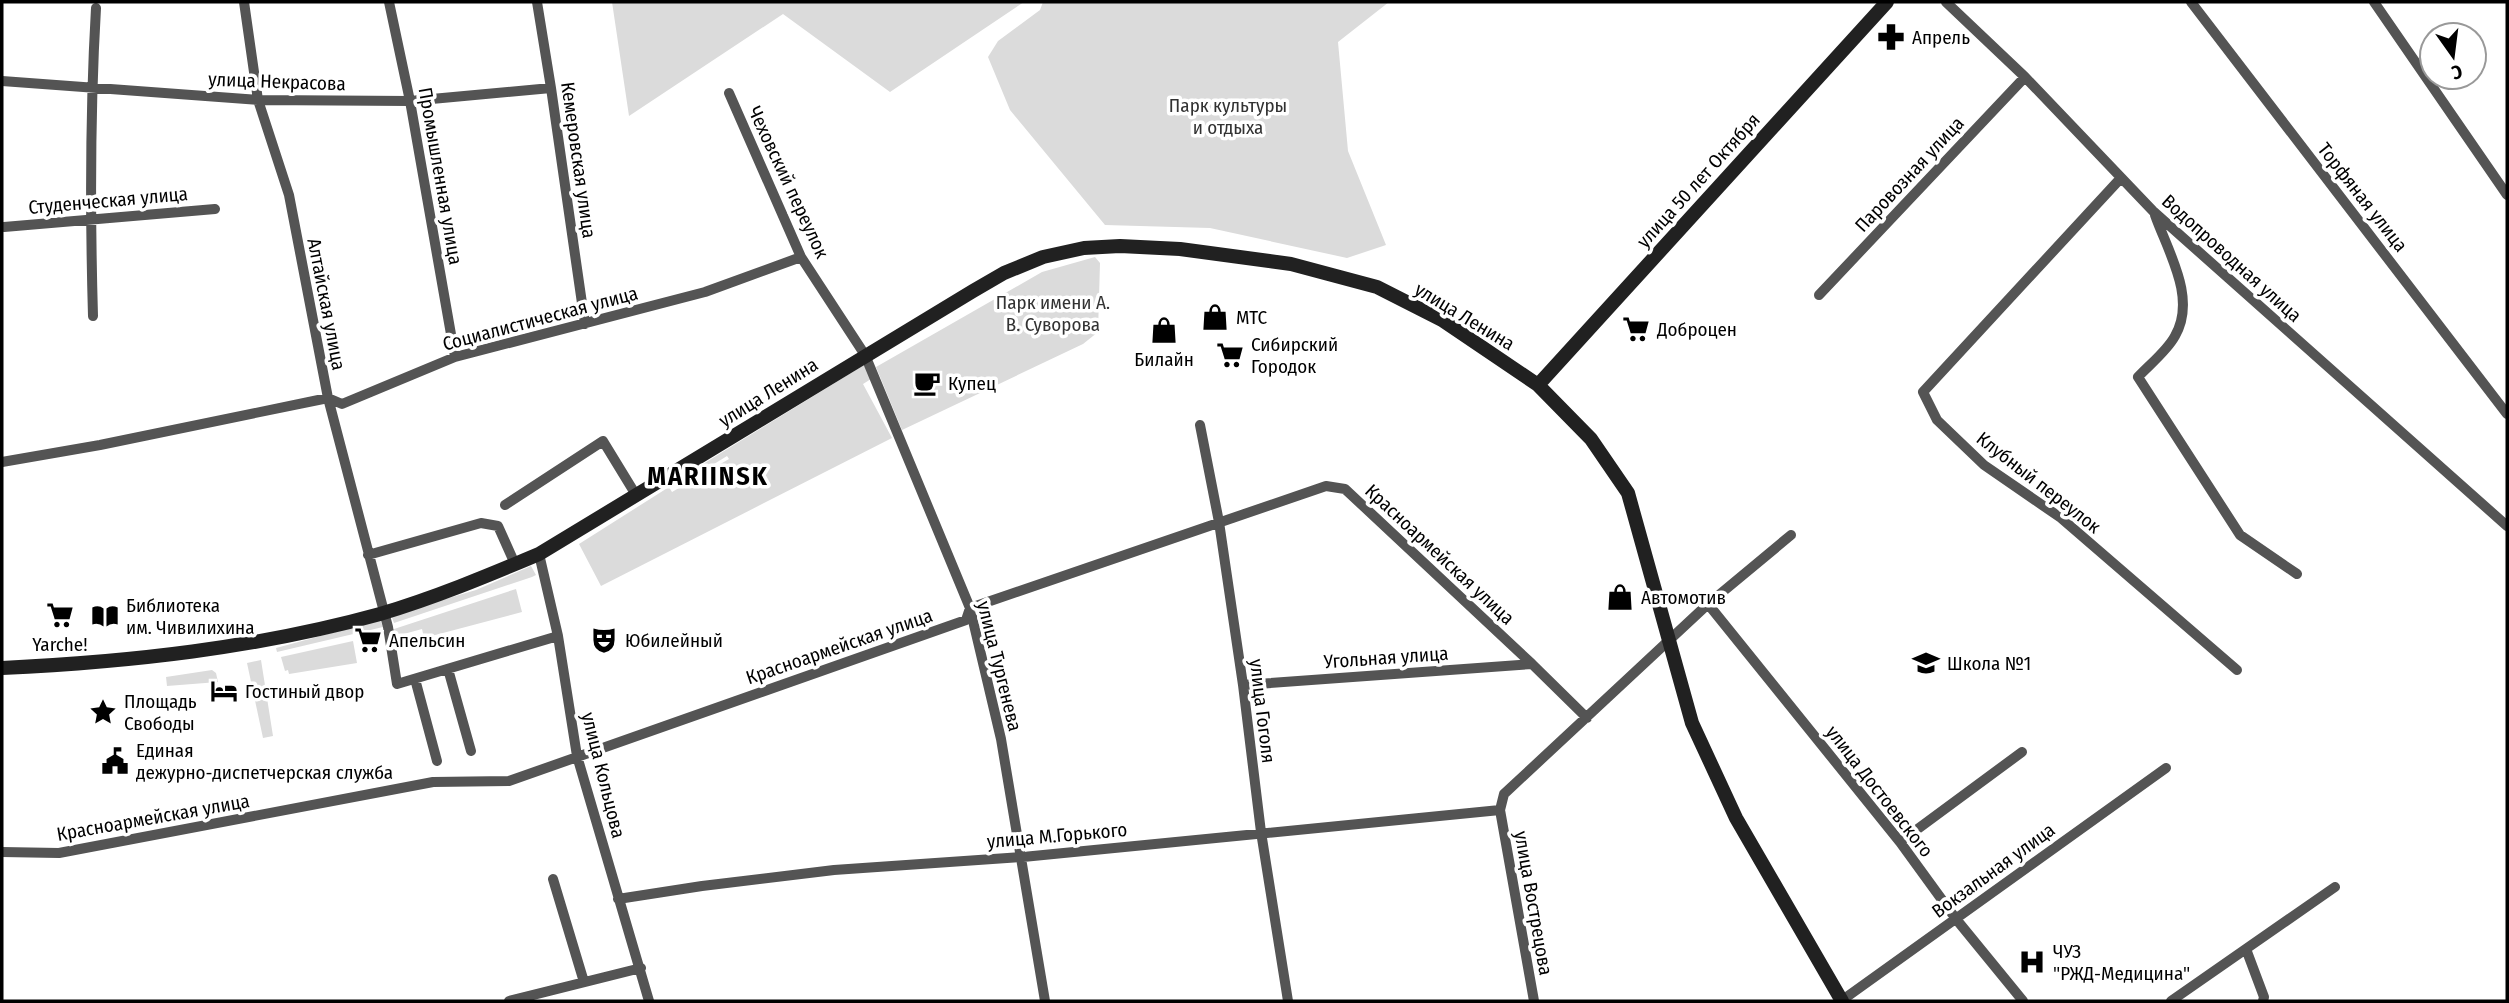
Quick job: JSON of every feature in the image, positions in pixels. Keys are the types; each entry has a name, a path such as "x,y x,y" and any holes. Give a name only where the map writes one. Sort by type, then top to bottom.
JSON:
{"main road":[{"name":"улица 50 лет Октября","path":"1538,385 1887,2"},
{"name":"улица Ленина","path":"2,668 230,647 383,613 515,564 539,554 864,355 1004,273 1043,257 1084,248 1133,246 1218,253 1291,264 1377,287 1442,320 1538,385 1591,439 1628,493 1692,723 1736,818 1842,1001"}],"street":[{"name":"Алтайская улица","path":"244,2 258,100 289,195 328,398 383,613 397,684 415,679"},
{"name":"Промышленная улица","path":"389,2 410,101 455,357"},
{"name":"Кемеровская улица","path":"537,2 585,324"},
{"name":"Водопроводная улица","path":"1946,2 2025,77 2120,179 2154,211 2507,526"},
{"name":"Торфяная улица","path":"2191,2 2507,414"},
{"path":"2374,2 2507,195"},
{"path":"93,316 90,219 96,8"},
{"name":"Паровозная улица","path":"1819,295 2025,77"},
{"name":"улица Некрасова","path":"2,81 258,100 410,101 551,88"},
{"name":"Чеховский переулок","path":"729,93 801,257 864,355"},
{"name":"Клубный переулок","path":"2120,179 1923,392 1937,420 1984,466 2061,518 2237,670"},
{"name":"Студенческая улица","path":"4,226 215,209"},
{"path":"2154,211 2182,285 2184,305 2175,336 2138,377 2240,535 2297,574"},
{"name":"Социалистическая улица","path":"2,462 100,445 328,398 342,404 455,357 705,292 801,257"},
{"name":"улица Тургенева","path":"864,355 970,608 1001,739 1023,857 1045,1001"},
{"name":"улица Гоголя","path":"1200,425 1219,522 1261,832 1288,1001"},
{"path":"505,505 603,441 636,495"},
{"name":"Красноармейская улица","path":"2,852 59,853 433,782 509,780 966,620 970,608 1326,486 1345,489 1587,718"},
{"path":"368,555 481,523 498,526 515,564"},
{"path":"1500,810 1504,794 1669,639 1791,535"},
{"name":"улица Кольцова","path":"539,554 558,636 577,756 649,1001"},
{"name":"улица Достоевского","path":"1708,604 1900,842 1956,919 2022,1001"},
{"path":"437,761 415,679 558,636"},
{"name":"Угольная улица","path":"1243,685 1532,664"},
{"path":"448,669 471,751"},
{"path":"1900,842 2022,752"},
{"name":"Вокзальная улица","path":"1842,1001 2166,768"},
{"name":"улица М.Горького","path":"618,899 834,870 1023,857 1500,810"},
{"name":"улица Вострецова","path":"1500,810 1534,1001"},
{"path":"553,879 584,982"},
{"path":"2171,1001 2335,887"},
{"path":"2246,949 2264,997 2263,1001"},
{"path":"509,1001 641,968"}],"green space":[{"path":"612,2 1024,2 890,92 783,14 629,116"},
{"name":"Парк культуры и отдыха","path":"1043,2 1389,2 1338,42 1348,151 1386,245 1347,258 1210,228 1105,225 1010,110 988,57 998,41 1040,10"},
{"name":"Парк имени А. В. Суворова","path":"1095,257 1100,263 1098,332 1083,344 902,430 876,367 1042,272"},
{"path":"864,365 871,379 863,384 892,438 601,586 579,544 669,487 672,492 729,459 727,456 706,469 703,464"},
{"path":"531,566 536,575 532,577 394,623 391,615 476,590"},
{"path":"516,589 522,612 424,638 422,629 393,637 391,630"},
{"path":"380,620 383,627 277,652 276,648"},
{"path":"353,641 357,663 289,674 288,670 285,671 281,657"},
{"path":"261,660 273,736 263,738 247,663"},
{"path":"212,670 216,673 218,682 167,686 166,677"}],"place":[{"name":"Апрель","path":"1891,37"},
{"name":"МТС","path":"1215,317"},
{"name":"Доброцен","path":"1636,329"},
{"name":"Билайн","path":"1164,330"},
{"name":"Сибирский Городок","path":"1230,355"},
{"name":"Купец","path":"927,383"},
{"name":"Автомотив","path":"1620,597"},
{"name":"Yarche!","path":"60,615"},
{"name":"Библиотека им. Чивилихина","path":"105,616"},
{"name":"Апельсин","path":"368,640"},
{"name":"Юбилейный","path":"604,640"},
{"name":"Школа №1","path":"1926,663"},
{"name":"Гостиный двор","path":"224,691"},
{"name":"Площадь Свободы","path":"103,712"},
{"name":"Единая дежурно-диспетчерская служба","path":"115,761"},
{"name":"ЧУЗ \"РЖД-Медицина\"","path":"2032,962"}],"district":[{"name":"MARIINSK","path":"708,476"}]}
